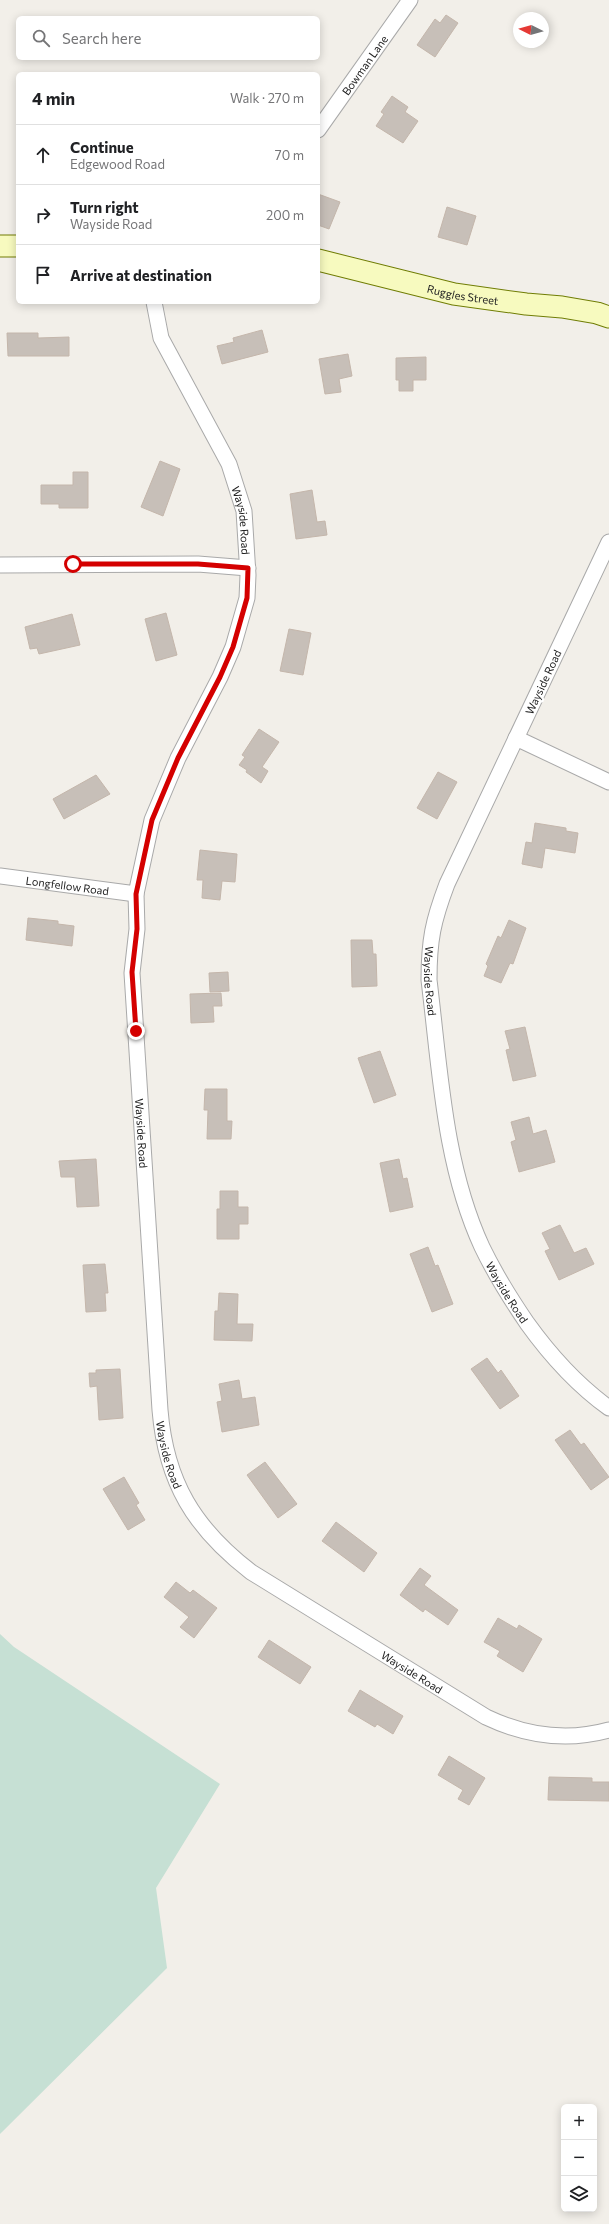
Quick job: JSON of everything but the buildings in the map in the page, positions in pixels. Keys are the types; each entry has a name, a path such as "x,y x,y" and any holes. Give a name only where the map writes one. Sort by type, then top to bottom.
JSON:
{"street":[{"name":"Bowman Lane","path":"320,127 410,0"},
{"path":"0,246 16,246"},
{"name":"Ruggles Street","path":"320,260 454,294 526,304 562,307 597,313 609,317"},
{"name":"Wayside Road","path":"154,304 161,338 229,464 244,511 248,568 247,598 233,647 220,677 178,758 152,820 136,894 137,929 132,972 162,1436 169,1462 192,1512 208,1534 228,1554 251,1572 486,1717 506,1726 550,1736 572,1736 609,1730"},
{"name":"Wayside Road","path":"609,542 447,884 431,934 429,980 444,1103 450,1138 461,1186 481,1246 497,1277 534,1331 576,1380 609,1408"},
{"path":"0,565 198,564 248,568"},
{"path":"516,738 609,782"},
{"name":"Longfellow Road","path":"0,876 136,894"}],"green space":[{"path":"0,1634 14,1647 220,1784 156,1888 167,1968 0,2134"}],"route":[{"path":"73,564 198,564 248,568 247,598 233,647 220,677 178,758 152,820 136,894 137,929 132,972 136,1031"}]}
